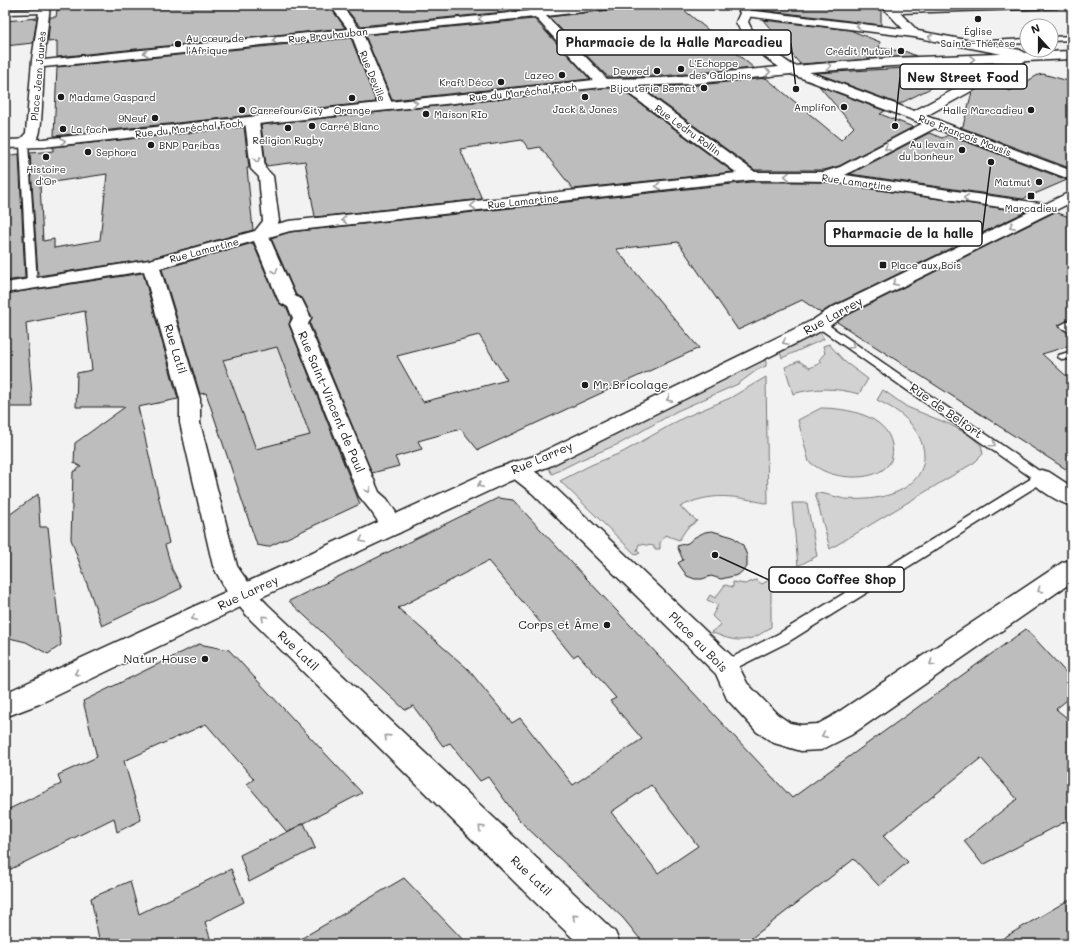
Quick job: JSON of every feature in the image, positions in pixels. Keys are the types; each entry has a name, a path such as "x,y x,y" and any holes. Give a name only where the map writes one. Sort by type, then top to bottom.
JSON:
{"street":[{"name":"Rue Deville","path":"335,5 356,32 386,106"},
{"name":"Rue Brauhauban","path":"38,64 356,32 534,9 617,5"},
{"path":"914,34 891,10 1057,5 1067,13"},
{"name":"Place Jean Jaurès","path":"24,143 33,134 38,64 45,8"},
{"path":"534,9 603,83"},
{"path":"790,70 777,61 745,29 742,22 743,9 914,34 1019,55"},
{"name":"Rue du Maréchal Foch","path":"1059,56 1072,55"},
{"name":"Rue du Maréchal Foch","path":"5,144 43,143 603,83 625,84 688,80 834,65 1019,57"},
{"path":"915,116 1017,62 1022,58"},
{"name":"Rue François Mousis","path":"790,70 1072,176"},
{"name":"Rue Ledru Rollin","path":"625,84 751,176"},
{"path":"252,121 258,168 266,176 271,221 260,235"},
{"path":"826,177 845,170 934,123"},
{"name":"Rue du Maréchal Foch","path":"5,149 24,143"},
{"name":"Rue Lamartine","path":"5,288 151,265 289,226 751,176 826,177 1046,209"},
{"name":"Rue Larrey","path":"5,705 29,696 242,595 516,469 542,461 820,324 837,312 1072,196"},
{"name":"Rue Saint-Vincent de Paul","path":"260,235 287,299 296,304 302,318 299,324 370,496 379,505 393,526"},
{"name":"Rue Latil","path":"151,265 190,399 190,422 225,566 242,595 526,872 603,944"},
{"name":"Place au Bois","path":"516,469 540,487 726,667 737,691 767,723 784,734 801,738 821,737 1072,569"},
{"name":"Rue de Belfort","path":"1041,478 1072,498"}],"lane":[{"path":"16,11 20,5"},
{"path":"5,12 45,8"},
{"path":"1059,39 1072,38"},
{"path":"968,44 1019,41"},
{"path":"24,143 32,283"},
{"path":"1072,322 1064,326 1072,331"},
{"name":"Rue de Belfort","path":"820,324 1041,478"},
{"path":"726,667 783,638 1041,478"}],"shaded area":[{"path":"279,305 360,504 268,547 257,545 190,345"},
{"path":"820,332 824,339 782,358 780,351"},
{"path":"829,344 845,362 868,379 859,394 842,390 818,389 793,394 785,367 799,361 810,368 822,362 819,360 825,353 823,346"},
{"path":"766,358 766,366 757,370 738,384 677,411 621,443 580,460 552,474 549,469 552,462"},
{"path":"766,377 768,504 724,496 691,502 680,507 697,521 687,528 679,540 665,535 660,543 660,549 654,549 654,546 639,544 637,551 640,553 636,555 560,481 591,465 623,452 683,418 730,398"},
{"path":"883,390 907,407 949,424 969,435 981,445 983,454 975,462 830,549 815,493 845,499 871,499 885,496 909,485 917,477 922,467 924,457 923,446 918,434 902,415 877,400"},
{"path":"821,408 831,408 853,412 874,420 889,435 892,445 892,458 890,463 875,474 848,477 831,474 809,462 798,420"},
{"path":"792,503 807,503 817,556 798,566"},
{"path":"771,579 771,627 763,633 749,639 742,640 735,640 711,632 721,625 712,616 718,605 707,600 710,595 715,598 725,585 733,587 733,582 745,584 756,580 762,584"}],"building":[{"path":"103,5 329,5 345,28 57,57 57,41 48,42 50,17 56,17 57,10"},
{"path":"343,5 524,5 526,10 360,26"},
{"path":"623,5 678,5 754,68 661,76 608,77 549,17 617,9"},
{"path":"757,5 881,5 881,25 762,10"},
{"path":"37,18 33,43 5,46 5,21"},
{"path":"534,19 590,79 392,100 365,35"},
{"path":"763,20 850,30 880,42 879,48 907,52 916,56 800,64"},
{"path":"351,38 376,102 54,136 57,67"},
{"path":"943,66 961,73 899,104 816,73"},
{"path":"1043,74 1072,82 1072,169 960,127 963,126 972,92 989,83 1010,91 1038,75"},
{"path":"766,78 841,140 854,127 819,86 885,111 880,114 913,127 839,166 824,170 755,170 641,87 689,86"},
{"path":"603,88 619,88 733,172 573,189 540,147 529,149 522,140 460,149 482,199 315,217 305,161 266,166 261,125"},
{"path":"244,127 249,168 247,168 253,230 149,259 38,276 30,153 53,151 53,147","holes":["107,174 100,240 54,248 54,239 43,241 40,184"]},
{"path":"929,133 942,138 948,135 1067,180 1023,199 850,174"},
{"path":"19,154 25,278 5,281 5,156"},
{"path":"751,182 826,182 1025,212 830,307 821,313 802,300 738,330 678,242 616,249 699,348 478,450 461,429 418,441 422,449 395,457 399,466 372,473 310,324 312,317 303,299 296,295 271,238 290,232","holes":["479,335 507,380 423,402 397,356"]},
{"path":"1055,212 1072,218 1072,318 1058,326 1072,335 1072,345 1042,354 1072,381 1072,473 837,322 844,317"},
{"path":"253,243 277,300 280,304 287,308 291,318 289,325 360,504 268,547 257,545 206,393 200,394 162,269","holes":["277,347 310,435 256,449 223,360"]},
{"path":"143,273 178,399 138,407 169,543 165,545 172,569 182,588 102,626 71,539 73,472 81,467 74,463 75,443 125,407 76,407 77,373 92,370 85,311 26,323 33,407 5,407 5,294"},
{"path":"38,494 40,527 48,527 61,645 48,654 26,642 5,637 5,518"},
{"path":"498,498 513,500 792,798 1026,629 1072,679 1072,696 1056,709 1072,722 1072,818 983,865 964,841 1017,799 981,758 883,836 908,862 879,886 854,859 744,944 644,944 623,918 520,821 488,777 480,781 450,743 443,746 413,706 405,710 289,601","holes":["488,561 544,627 547,625 573,657 578,654 616,698 610,701 642,739 573,785 520,718 512,723 468,669 398,608","651,785 698,846 658,873 611,812"]},
{"path":"712,531 733,537 743,545 747,556 747,567 738,575 721,579 711,576 702,579 695,579 687,576 678,563 683,560 677,546 688,543 695,537 705,532"},
{"path":"199,644 229,650 362,793 304,823 315,848 249,882 240,855 287,832 247,784 254,779 206,724 124,761 141,820 117,832 114,818 5,872 5,811 61,784 58,775 97,757 83,701"},
{"path":"231,869 244,902 205,922 212,944 100,944 91,898 130,881 139,914"},
{"path":"404,878 467,944 292,944"},
{"path":"1072,898 1072,944 993,944"}],"place":[{"name":"Église Sainte-Thérèse","path":"978,19"},
{"name":"Au cœur de l'Afrique","path":"178,44"},
{"name":"Crédit Mutuel","path":"901,51"},
{"name":"L'Echoppe des Galopins","path":"681,69"},
{"name":"Devred","path":"657,71"},
{"name":"Lazeo","path":"562,75"},
{"name":"Kraft Déco","path":"501,82"},
{"name":"Bijouterie Bernat","path":"704,88"},
{"name":"Pharmacie de la Halle Marcadieu","path":"796,89"},
{"name":"Madame Gaspard","path":"61,97"},
{"name":"Jack & Jones","path":"585,97"},
{"name":"Orange","path":"352,98"},
{"name":"Amplifon","path":"844,107"},
{"name":"Carrefour City","path":"242,110"},
{"name":"Halle Marcadieu","path":"1031,110"},
{"name":"Maison RIo","path":"426,114"},
{"name":"9Neuf","path":"155,118"},
{"name":"Carré Blanc","path":"312,126"},
{"name":"New Street Food","path":"895,126"},
{"name":"Religion Rugby","path":"288,128"},
{"name":"La foch","path":"63,129"},
{"name":"BNP Paribas","path":"151,145"},
{"name":"Au levain du bonheur","path":"962,150"},
{"name":"Sephora","path":"88,152"},
{"name":"Histoire d'Or","path":"46,157"},
{"name":"Pharmacie de la halle","path":"991,162"},
{"name":"Matmut","path":"1039,182"},
{"name":"Marcadieu","path":"1031,196"},
{"name":"Place aux Bois","path":"883,265"},
{"name":"Mr.Bricolage","path":"585,385"},
{"name":"Coco Coffee Shop","path":"715,555"},
{"name":"Corps et Âme","path":"607,625"},
{"name":"Natur House","path":"205,659"}]}
